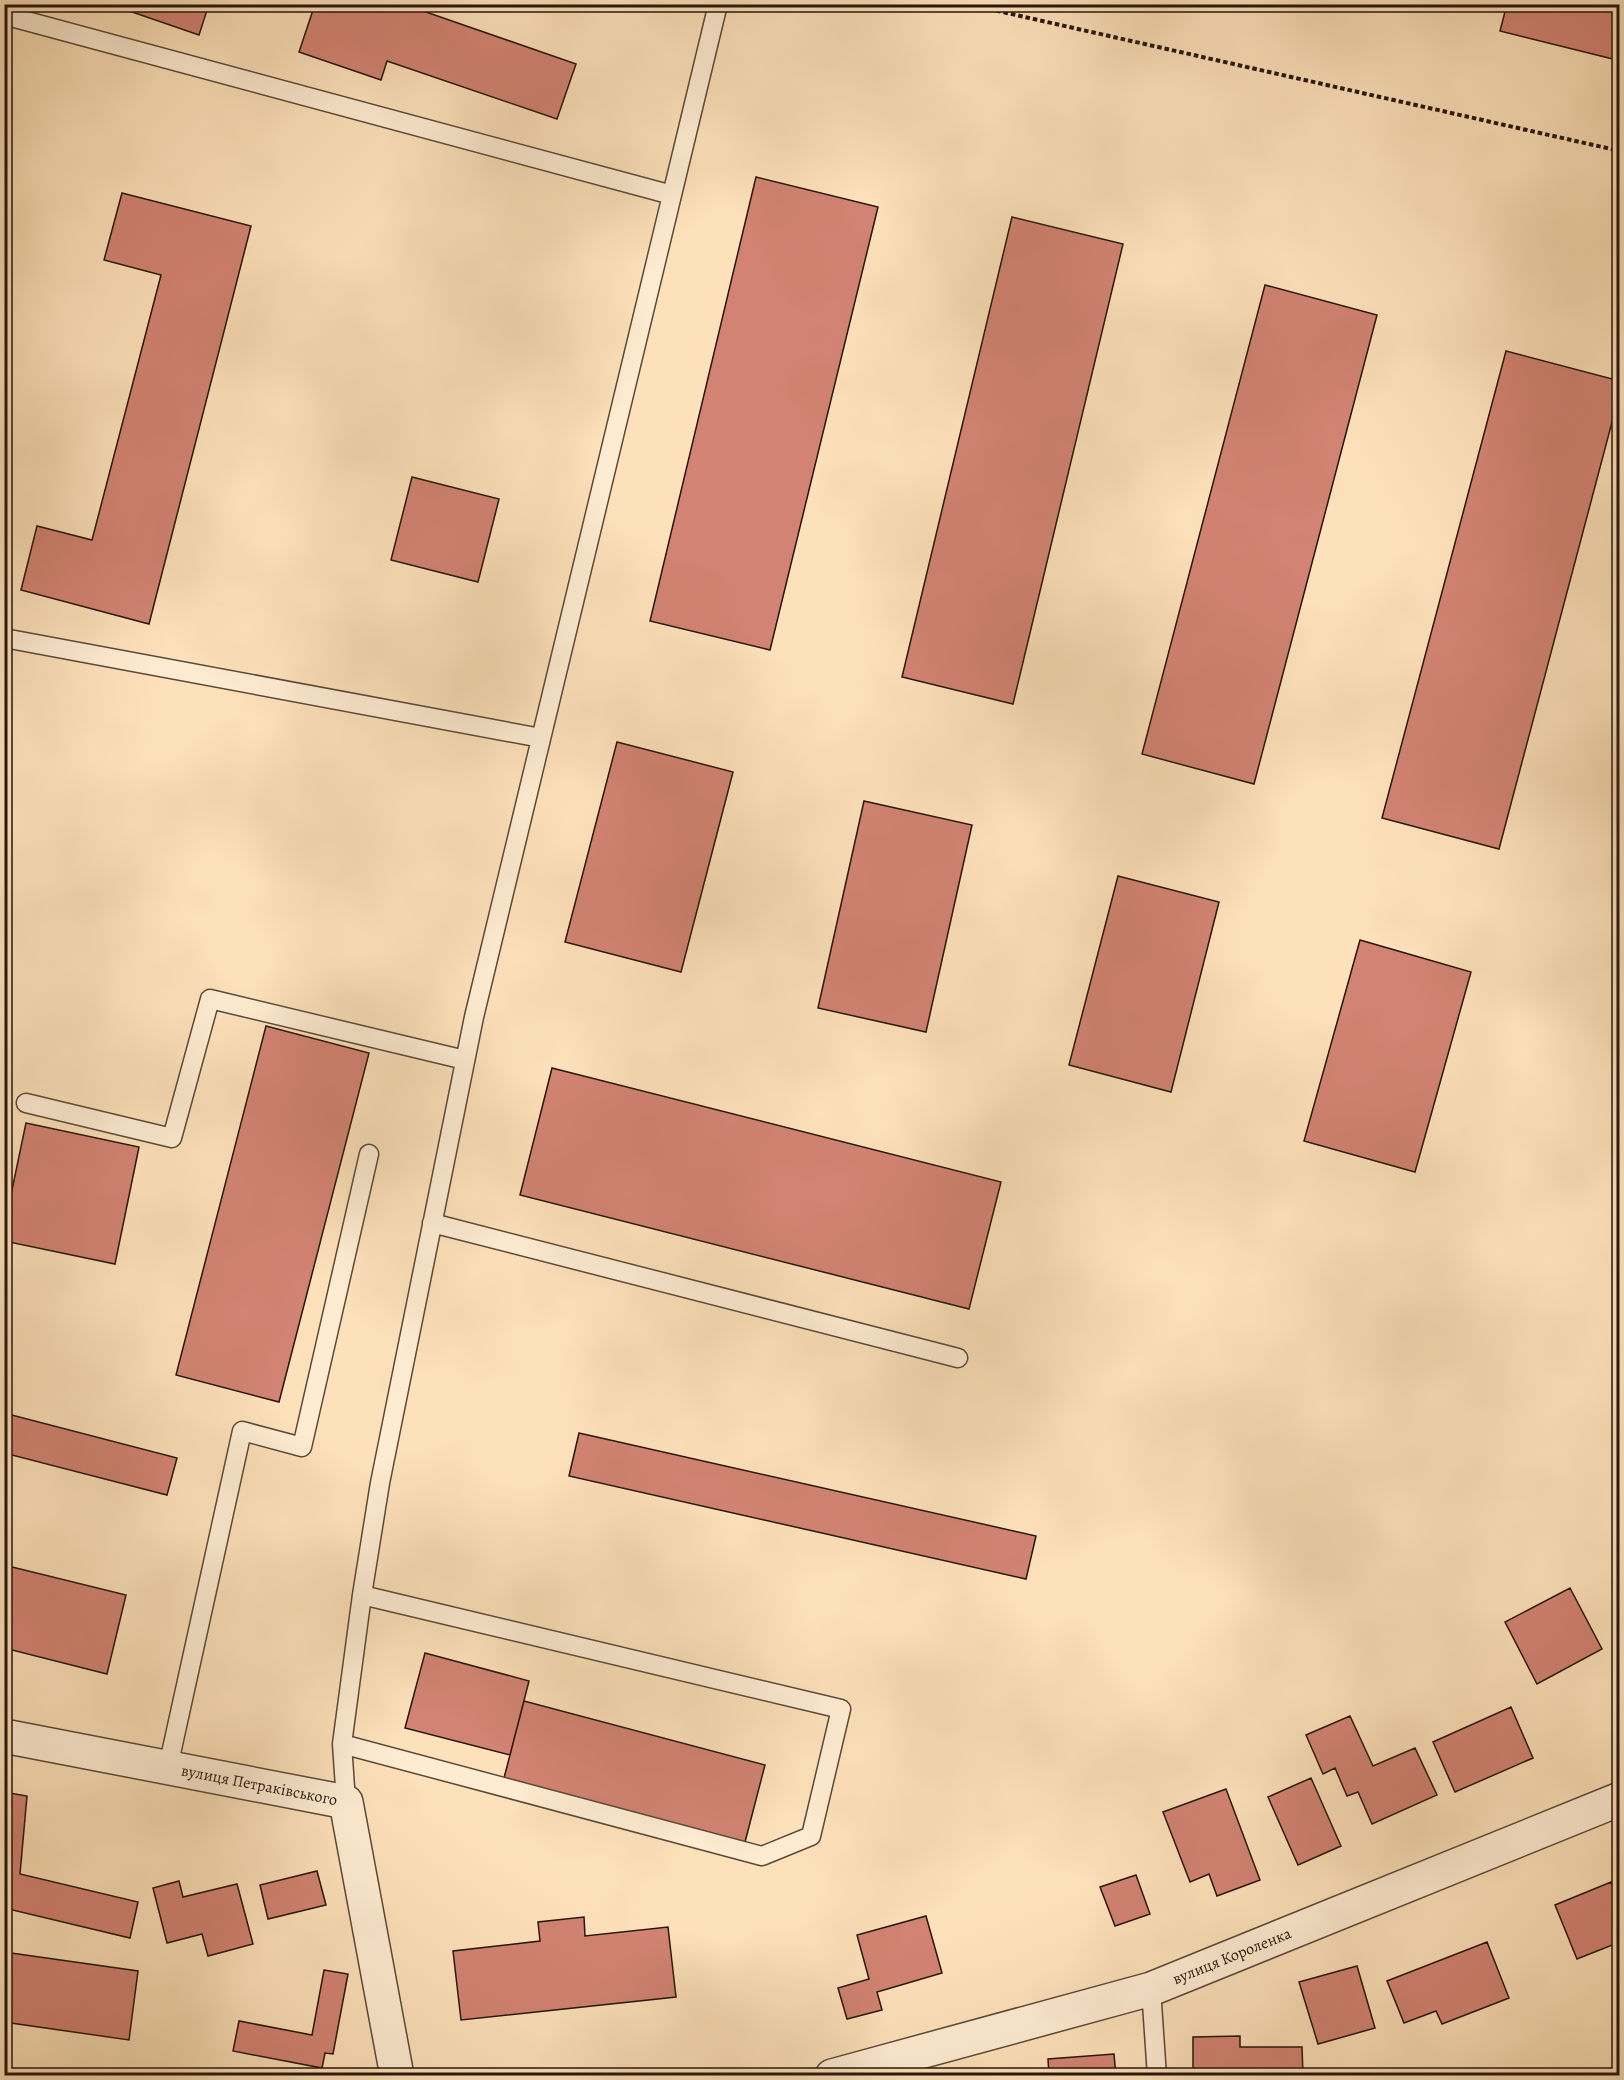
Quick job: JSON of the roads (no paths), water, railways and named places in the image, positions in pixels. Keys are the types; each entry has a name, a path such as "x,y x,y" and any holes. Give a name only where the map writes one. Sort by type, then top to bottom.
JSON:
{"street":[{"name":"вулиця Петраківського","path":"4,1736 346,1802 397,2076"},
{"name":"вулиця Короленка","path":"832,2076 1151,1989 1620,1799"}],"lane":[{"path":"346,1802 342,1744 362,1595 380,1483 465,1060 718,4"},
{"path":"4,15 672,195"},
{"path":"4,638 541,738"},
{"path":"26,1103 171,1138 210,999 465,1060"},
{"path":"168,1767 242,1431 302,1447 369,1154"},
{"path":"432,1223 958,1358"},
{"path":"342,1744 762,1856 811,1836 841,1709 362,1595"},
{"path":"1151,1989 1157,2076"}]}
